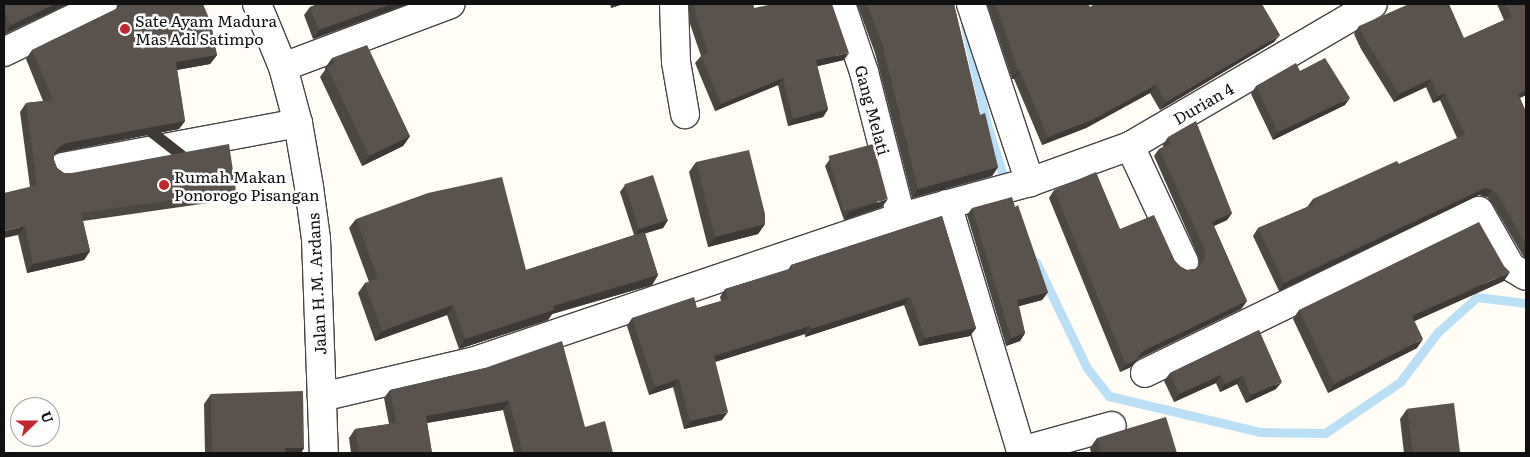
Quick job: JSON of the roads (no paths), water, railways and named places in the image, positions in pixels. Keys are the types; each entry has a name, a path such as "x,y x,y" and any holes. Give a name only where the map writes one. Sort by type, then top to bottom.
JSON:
{"street":[{"path":"4,52 103,4"},
{"name":"Jalan H.M. Ardans","path":"258,4 283,67 298,123 316,239 324,453"},
{"path":"283,67 451,4"},
{"path":"674,4 676,62 685,114"},
{"name":"Gang Melati","path":"842,4 864,72 901,217"},
{"path":"970,4 1027,183"},
{"name":"Durian 4","path":"322,397 475,361 901,217 1027,183 1130,146 1373,4"},
{"path":"63,167 298,123"},
{"path":"1130,146 1184,262"},
{"path":"947,204 1018,452 1112,426"},
{"path":"1145,373 1478,211 1511,268 1526,276"}],"waterway":[{"path":"965,26 986,121 1006,185"},
{"path":"1036,262 1087,368 1109,396 1260,432 1325,433 1400,382 1438,332 1477,297 1526,303"}],"place":[{"name":"Sate Ayam Madura Mas Adi Satimpo","path":"125,29"},
{"name":"Rumah Makan Ponorogo Pisangan","path":"164,185"}]}
